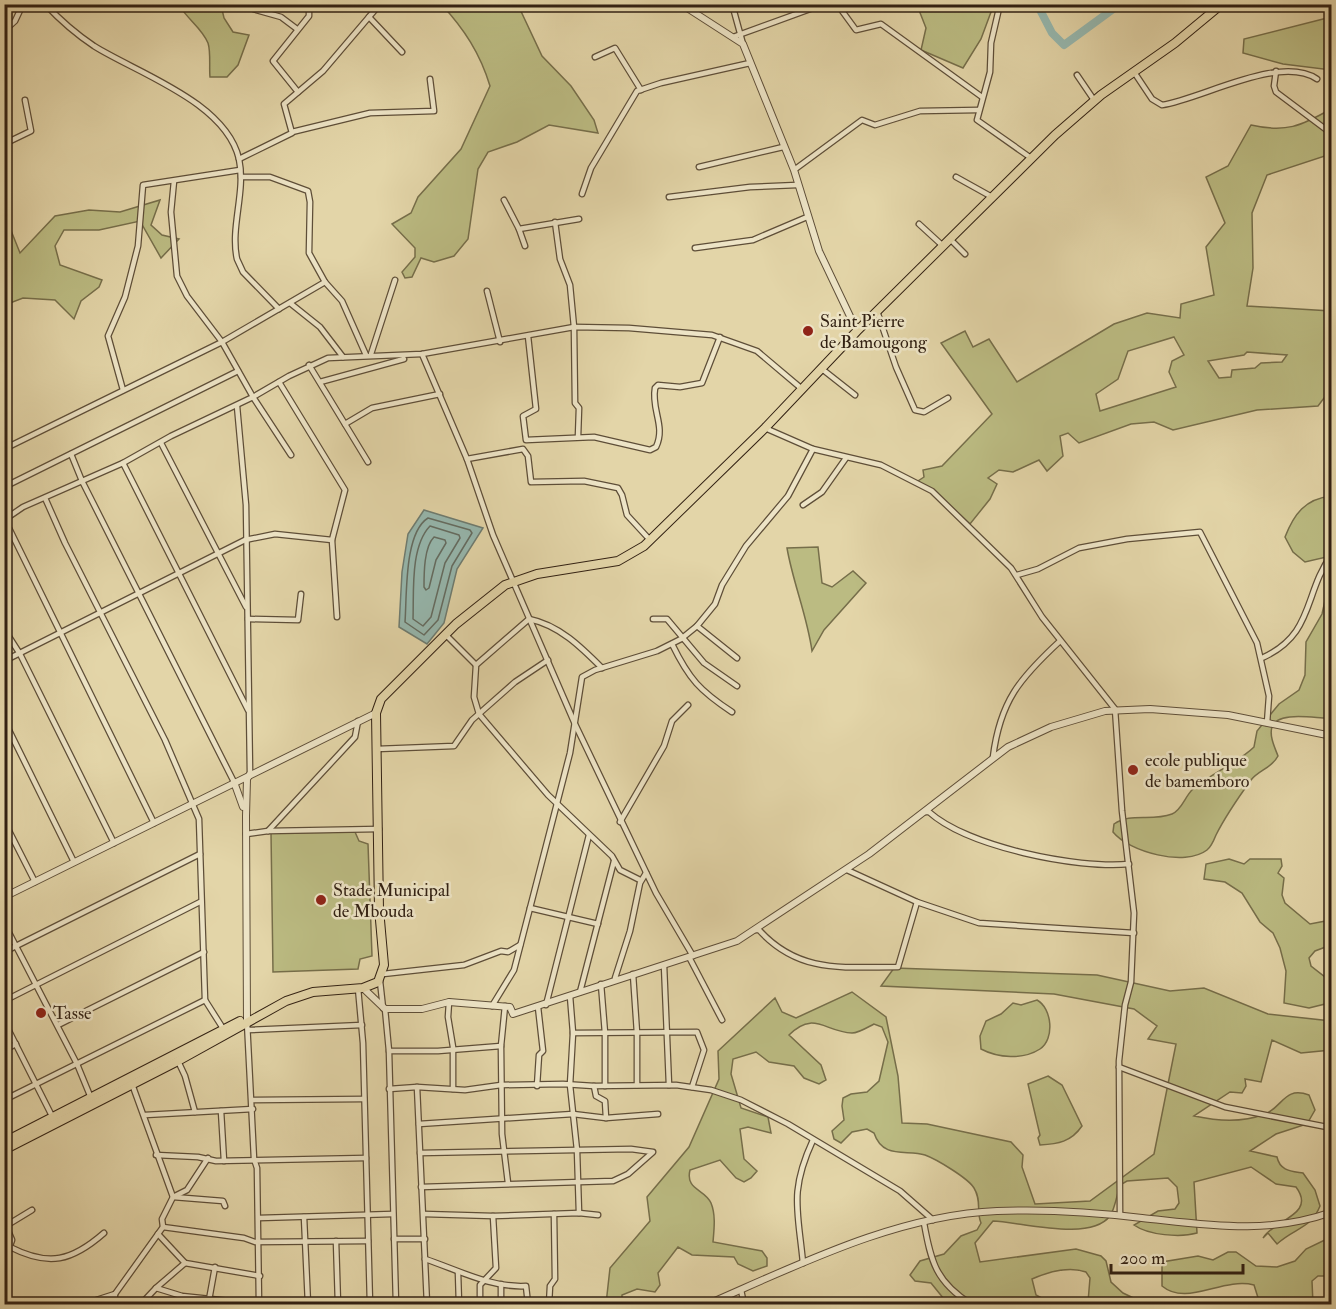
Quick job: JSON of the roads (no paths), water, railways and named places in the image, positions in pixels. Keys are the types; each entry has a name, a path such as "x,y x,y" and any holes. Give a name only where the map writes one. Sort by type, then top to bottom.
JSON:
{"main road":[{"path":"4,1150 93,1101 248,1023 264,1012 306,994 361,988 381,977 376,713 381,699 469,612 513,581 546,572 623,559 651,540 765,428 857,331 1031,158 1094,100 1222,4"},
{"path":"177,1059 224,1030 248,1023"},
{"path":"4,1142 93,1101"}],"street":[{"path":"4,31 15,21 23,4"},
{"path":"45,4 69,28 95,46 192,99 230,140 239,159 241,177 237,259 243,272 279,309"},
{"path":"298,92 273,61 309,13 301,4"},
{"path":"292,132 284,104 323,71 380,4"},
{"path":"732,4 750,63 794,170 819,251 857,331"},
{"path":"733,37 824,4"},
{"path":"837,4 856,30 881,24 982,97"},
{"path":"1000,4 990,43 990,72 978,110 979,124 1002,135 1031,158"},
{"path":"686,6 743,44"},
{"path":"254,9 281,17 297,29"},
{"path":"369,17 402,52"},
{"path":"595,57 615,48 641,90"},
{"path":"582,194 591,168 632,96 641,90 750,63"},
{"path":"1134,72 1152,99 1162,105 1275,71 1308,74 1317,79"},
{"path":"1275,71 1276,92 1332,134"},
{"path":"1077,75 1094,100"},
{"path":"239,159 289,136 292,132 370,113 434,111 430,79"},
{"path":"4,144 32,131 25,100"},
{"path":"794,170 862,120 874,125 920,111 978,110"},
{"path":"699,167 783,147"},
{"path":"123,390 108,336 109,329 125,297 136,254 142,188 145,184 240,170"},
{"path":"241,177 270,177 308,190 310,202 309,253 325,282 342,301 368,355"},
{"path":"956,177 992,197"},
{"path":"174,181 171,212 177,276 187,296 222,342 253,397 291,455"},
{"path":"669,197 750,187 797,185"},
{"path":"504,200 525,246"},
{"path":"695,249 753,240 807,217"},
{"path":"519,230 579,219"},
{"path":"555,222 560,259 570,285 574,327 575,403 579,408 578,437"},
{"path":"919,224 943,246"},
{"path":"950,239 965,254"},
{"path":"368,355 395,280"},
{"path":"4,449 222,342 325,282"},
{"path":"487,291 500,342"},
{"path":"290,303 320,327 343,357"},
{"path":"877,311 896,367 915,410 924,412 948,398"},
{"path":"154,823 5,519 45,498 123,463 237,406 309,365 328,358 422,354 500,342 574,327 629,328 702,333 720,337 757,351 802,389"},
{"path":"528,336 536,409 523,416 525,439 529,441 551,437 600,437 653,450 661,432 654,405 655,388 658,385 680,387 702,383 720,337"},
{"path":"422,354 467,459 513,581 575,724 620,822 722,1020"},
{"path":"320,382 404,359"},
{"path":"309,365 368,462"},
{"path":"822,369 855,395"},
{"path":"4,487 238,371"},
{"path":"279,382 345,490 332,540 338,617"},
{"path":"345,424 372,408 440,394"},
{"path":"156,1288 182,1296 258,1305 259,1218 248,1023 246,816 247,779 250,773 246,505 237,406"},
{"path":"765,428 813,449 881,465 932,491 999,554 1017,575 1060,641 1115,709 1134,933 1131,982 1125,1005 1119,1067 1120,1215"},
{"path":"161,443 247,610"},
{"path":"467,459 523,449 528,456 531,482 584,481 618,488 627,515 651,540"},
{"path":"492,1006 514,970 570,753 582,677 602,668 650,654 681,639 697,626 715,604 722,585 746,546 788,496 813,449"},
{"path":"71,454 82,481 234,782 246,816"},
{"path":"803,505 822,492 846,458"},
{"path":"123,463 249,712"},
{"path":"45,498 193,802 199,819 205,1000 224,1030"},
{"path":"1017,575 1033,571 1079,548 1127,539 1200,532 1253,632 1262,658 1269,696 1267,723"},
{"path":"4,662 245,540 275,534 332,540"},
{"path":"1262,658 1282,648 1290,640 1306,611 1321,572 1332,554"},
{"path":"248,619 298,620 301,594"},
{"path":"653,619 665,618 681,639 710,668 737,686"},
{"path":"529,619 476,664 474,697 479,714 556,804 614,860 620,870 640,880"},
{"path":"529,619 555,628 602,668"},
{"path":"697,626 737,658"},
{"path":"4,629 20,654 114,843"},
{"path":"445,635 476,664"},
{"path":"993,757 997,728 1008,700 1028,672 1060,641"},
{"path":"672,644 692,681 703,693 732,712"},
{"path":"377,750 451,747 479,714 515,682 548,660"},
{"path":"620,822 664,746 672,721 688,705"},
{"path":"361,988 384,1008 422,1009 449,1002 510,1006 513,1014 546,1005 615,978 727,946 847,870 993,757 1036,732 1115,709 1214,713 1332,736"},
{"path":"4,897 250,773 376,713"},
{"path":"4,720 74,862"},
{"path":"268,831 356,737 357,721"},
{"path":"924,812 929,812 954,829 1012,851 1089,863 1129,864"},
{"path":"4,821 35,882"},
{"path":"246,834 268,831 379,830"},
{"path":"546,1005 589,835"},
{"path":"4,952 201,855"},
{"path":"580,992 614,860"},
{"path":"847,870 916,902 986,924 1134,933"},
{"path":"615,978 640,880 646,873"},
{"path":"4,1001 200,902"},
{"path":"754,930 759,930 780,949 804,962 838,967 898,967 916,902"},
{"path":"530,908 598,924"},
{"path":"4,923 58,1024 93,1101"},
{"path":"396,1305 389,1051 381,977 464,965 501,951 508,952 520,945"},
{"path":"58,1024 204,952"},
{"path":"664,965 669,1085"},
{"path":"633,974 637,1033 637,1085"},
{"path":"600,984 605,1033 605,1086"},
{"path":"361,988 370,1305"},
{"path":"570,996 573,1033 570,1085 577,1150 579,1213"},
{"path":"4,1100 205,1000"},
{"path":"449,1002 453,1089"},
{"path":"506,1006 501,1046 501,1085 508,1183"},
{"path":"537,1086 538,1055 543,1051 538,1007"},
{"path":"4,1021 53,1118"},
{"path":"248,1023 362,1025"},
{"path":"573,1033 697,1032 704,1050 692,1087"},
{"path":"4,1050 16,1044"},
{"path":"389,1051 453,1050 501,1046"},
{"path":"177,1059 185,1076 195,1112"},
{"path":"1119,1067 1225,1107 1332,1128"},
{"path":"131,1082 145,1114 156,1147 156,1155 166,1173 173,1197"},
{"path":"389,1089 417,1087 453,1089 501,1085 692,1087 741,1100 900,1191 922,1208 934,1221"},
{"path":"594,1086 596,1096 605,1101 606,1118"},
{"path":"417,1087 427,1305"},
{"path":"252,1100 364,1099"},
{"path":"145,1114 253,1109"},
{"path":"221,1111 224,1161"},
{"path":"419,1124 573,1114 606,1118 658,1114"},
{"path":"803,1263 796,1213 797,1194 800,1168 813,1140"},
{"path":"420,1153 632,1149 653,1152 620,1179 578,1183 421,1187"},
{"path":"156,1155 224,1161 366,1158"},
{"path":"114,1305 115,1294 163,1227 162,1219 173,1197 187,1190 208,1158"},
{"path":"173,1197 223,1201 225,1206"},
{"path":"4,1263 10,1247 11,1235 5,1227 32,1210"},
{"path":"708,1305 858,1241 972,1213 1004,1211 1120,1215 1257,1228 1295,1223 1332,1212"},
{"path":"424,1214 493,1216 579,1213 598,1215"},
{"path":"259,1218 393,1214"},
{"path":"549,1305 549,1288 555,1279 554,1214"},
{"path":"480,1305 479,1290 483,1280 496,1268 493,1216"},
{"path":"304,1217 308,1305"},
{"path":"924,1223 934,1268 949,1288 971,1305"},
{"path":"163,1227 259,1242 368,1240"},
{"path":"10,1247 37,1259 60,1257 82,1250 104,1233"},
{"path":"158,1234 184,1263 260,1276"},
{"path":"394,1239 425,1239"},
{"path":"336,1241 338,1305"},
{"path":"425,1259 483,1280 527,1287 528,1305"},
{"path":"141,1305 184,1263"},
{"path":"209,1299 215,1267"},
{"path":"458,1272 459,1305"},
{"path":"501,1284 501,1305"},
{"path":"741,1290 744,1305"},
{"path":"84,1305 115,1294"}],"water":[{"path":"424,510 483,528 457,569 444,623 427,644 399,627 402,572 408,534"}],"waterway":[{"path":"1037,4 1052,33 1064,45 1120,4"}],"place":[{"name":"Saint Pierre de Bamougong","path":"808,331"},
{"name":"ecole publique de bamemboro","path":"1133,770"},
{"name":"Stade Municipal de Mbouda","path":"321,900"},
{"name":"Tasse","path":"41,1013"}]}
